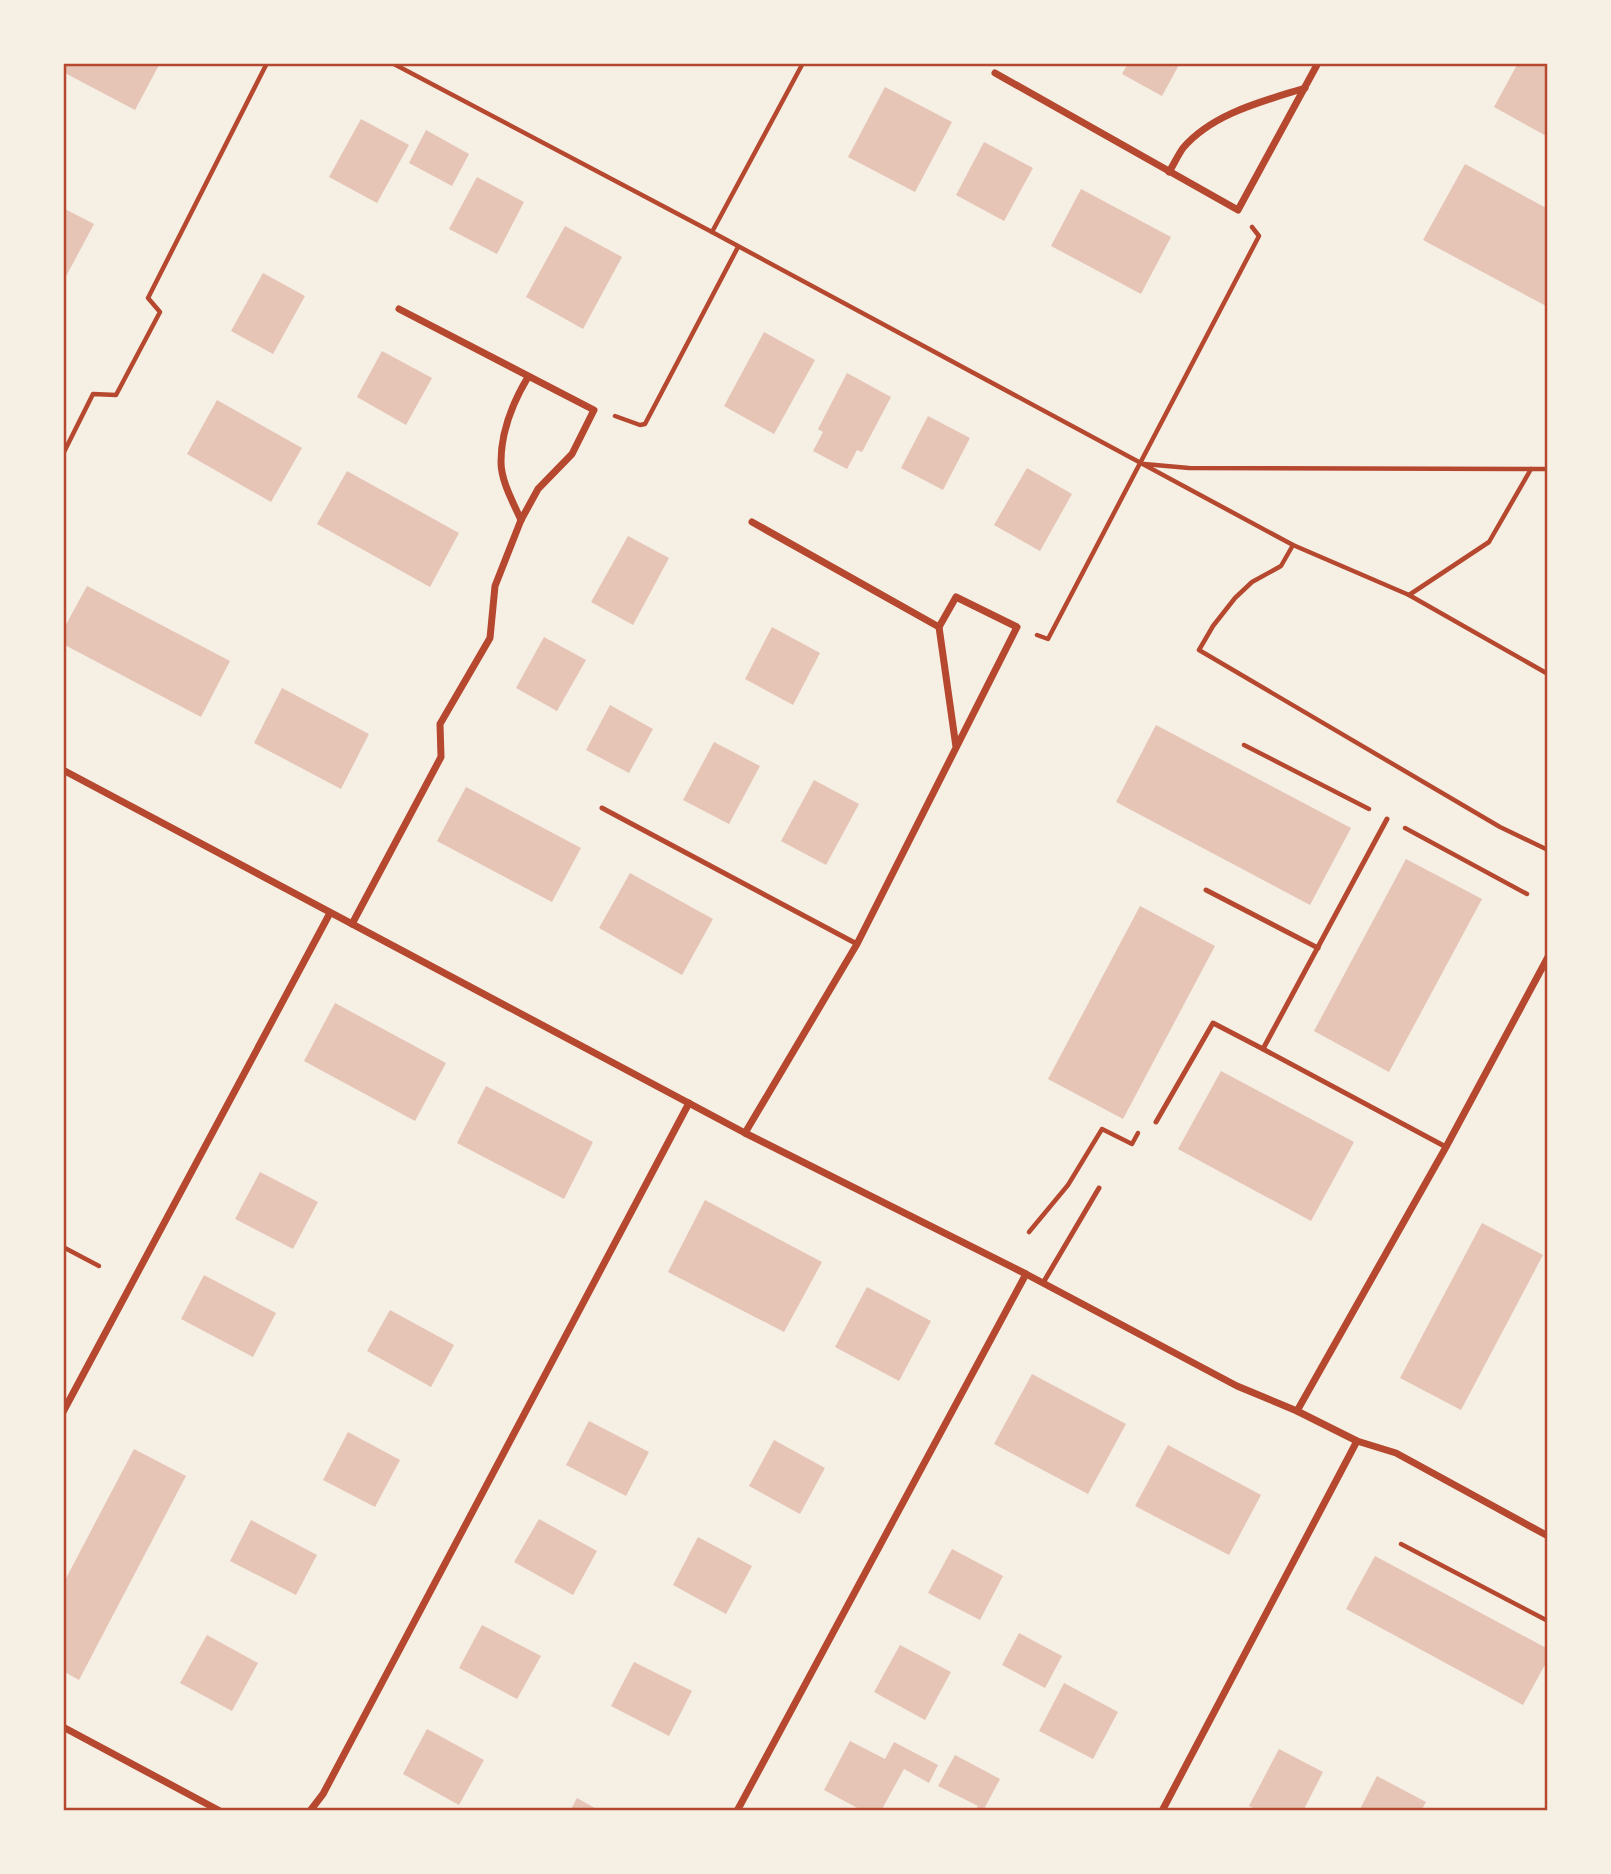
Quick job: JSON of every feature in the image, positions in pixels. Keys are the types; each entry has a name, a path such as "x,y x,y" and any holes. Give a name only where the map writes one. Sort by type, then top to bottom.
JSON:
{"street":[{"path":"995,74 1238,210 1318,63"},
{"path":"1169,172 1184,148 1212,125 1243,108 1306,88"},
{"path":"352,924 441,757 440,724 490,638 495,586 521,520 538,489 572,454 594,410 398,309"},
{"path":"521,520 506,485 501,463 505,434 514,402 528,377"},
{"path":"752,522 939,627"},
{"path":"745,1133 857,944 1017,627 956,597 939,627 956,747"},
{"path":"63,770 745,1133 1026,1274 1237,1386 1297,1411 1357,1441 1396,1453 1548,1536"},
{"path":"63,1412 330,913"},
{"path":"1297,1411 1446,1147 1548,957"},
{"path":"310,1811 323,1794 690,1103"},
{"path":"737,1811 1026,1274"},
{"path":"1162,1811 1357,1441"},
{"path":"63,1727 220,1811"}],"lane":[{"path":"602,808 857,944"},
{"path":"1263,1049 1387,819"},
{"path":"1206,890 1318,948"},
{"path":"1156,1122 1213,1023 1446,1147"},
{"path":"1043,1283 1099,1188"}],"path":[{"path":"63,454 93,394 116,395 148,335 160,312 148,298 267,63"},
{"path":"393,63 1293,545 1409,596 1548,674"},
{"path":"712,232 803,63"},
{"path":"1017,627 1048,639 1259,236 1238,210"},
{"path":"594,410 640,425 645,424 738,247"},
{"path":"1140,464 1189,468 1548,469"},
{"path":"1409,596 1489,542 1531,469"},
{"path":"1293,545 1281,566 1252,582 1235,598 1213,626 1199,650 1500,827 1548,850"},
{"path":"1028,1232 1068,1185 1102,1129 1132,1144 1149,1112 1161,1114"},
{"path":"63,1247 99,1266"},
{"path":"1401,1544 1548,1621"}],"building":[{"path":"63,63 160,63 135,110 63,72"},
{"path":"1128,63 1180,63 1162,96 1122,74"},
{"path":"1518,63 1548,63 1548,137 1494,107"},
{"path":"885,87 952,122 915,192 848,157"},
{"path":"361,119 409,145 377,203 329,177"},
{"path":"426,130 469,154 452,186 409,163"},
{"path":"984,142 1033,168 1004,221 956,195"},
{"path":"1465,164 1548,209 1548,307 1423,240"},
{"path":"477,177 524,202 497,254 449,229"},
{"path":"1081,189 1171,237 1141,294 1051,246"},
{"path":"63,208 94,224 63,282"},
{"path":"565,226 622,257 583,329 526,297"},
{"path":"263,273 305,296 273,354 231,331"},
{"path":"764,332 815,360 774,434 724,406"},
{"path":"382,351 432,378 406,425 357,397"},
{"path":"847,373 891,397 862,452 857,450 847,469 813,451 823,432 818,429"},
{"path":"217,400 302,448 271,502 187,454"},
{"path":"928,416 970,438 943,490 901,468"},
{"path":"1027,468 1072,494 1040,551 994,525"},
{"path":"347,471 459,533 430,587 317,524"},
{"path":"628,536 669,558 633,625 591,602"},
{"path":"87,586 230,661 201,717 63,644 63,630"},
{"path":"772,627 820,653 793,705 745,679"},
{"path":"544,637 586,660 557,711 516,688"},
{"path":"282,688 369,734 341,789 254,743"},
{"path":"610,705 653,729 629,773 586,750"},
{"path":"1156,725 1351,828 1310,905 1116,802"},
{"path":"714,742 760,766 729,824 683,800"},
{"path":"814,780 859,804 826,865 781,841"},
{"path":"466,787 581,848 552,902 437,841"},
{"path":"1406,859 1482,899 1389,1072 1314,1031"},
{"path":"630,873 713,919 682,975 599,928"},
{"path":"1140,906 1215,946 1123,1119 1048,1079"},
{"path":"335,1003 446,1063 415,1121 304,1061"},
{"path":"1221,1071 1354,1142 1311,1221 1178,1149"},
{"path":"486,1086 593,1142 564,1199 457,1143"},
{"path":"260,1172 318,1202 293,1249 235,1219"},
{"path":"705,1200 822,1262 784,1332 668,1272"},
{"path":"1482,1223 1543,1255 1461,1410 1400,1378"},
{"path":"204,1275 276,1313 253,1357 181,1319"},
{"path":"867,1287 931,1321 899,1381 835,1347"},
{"path":"390,1310 454,1345 431,1387 367,1351"},
{"path":"1032,1374 1126,1424 1088,1494 994,1444"},
{"path":"589,1421 649,1452 626,1496 566,1465"},
{"path":"348,1432 400,1460 375,1507 323,1480"},
{"path":"774,1440 825,1468 800,1514 749,1486"},
{"path":"1168,1445 1261,1495 1229,1555 1135,1506"},
{"path":"134,1449 186,1476 79,1680 63,1671 63,1584"},
{"path":"539,1519 597,1551 573,1595 514,1562"},
{"path":"251,1520 317,1555 296,1595 230,1561"},
{"path":"698,1537 752,1566 726,1614 673,1585"},
{"path":"952,1549 1003,1576 980,1620 928,1593"},
{"path":"1375,1556 1548,1649 1548,1659 1523,1705 1346,1609"},
{"path":"482,1625 541,1656 517,1699 459,1668"},
{"path":"1019,1633 1062,1656 1045,1688 1002,1665"},
{"path":"207,1635 258,1663 232,1711 180,1683"},
{"path":"900,1645 951,1672 925,1720 874,1692"},
{"path":"634,1662 692,1691 669,1736 611,1706"},
{"path":"1064,1683 1118,1712 1093,1759 1039,1731"},
{"path":"427,1729 484,1760 459,1805 403,1774"},
{"path":"850,1741 885,1759 894,1742 938,1765 929,1783 904,1769 881,1811 863,1811 824,1790"},
{"path":"1279,1749 1323,1772 1303,1811 1259,1811 1249,1806"},
{"path":"955,1755 1000,1779 983,1811 975,1811 978,1806 938,1786"},
{"path":"1377,1776 1426,1802 1421,1811 1359,1811"},
{"path":"577,1798 600,1811 570,1811"}]}
